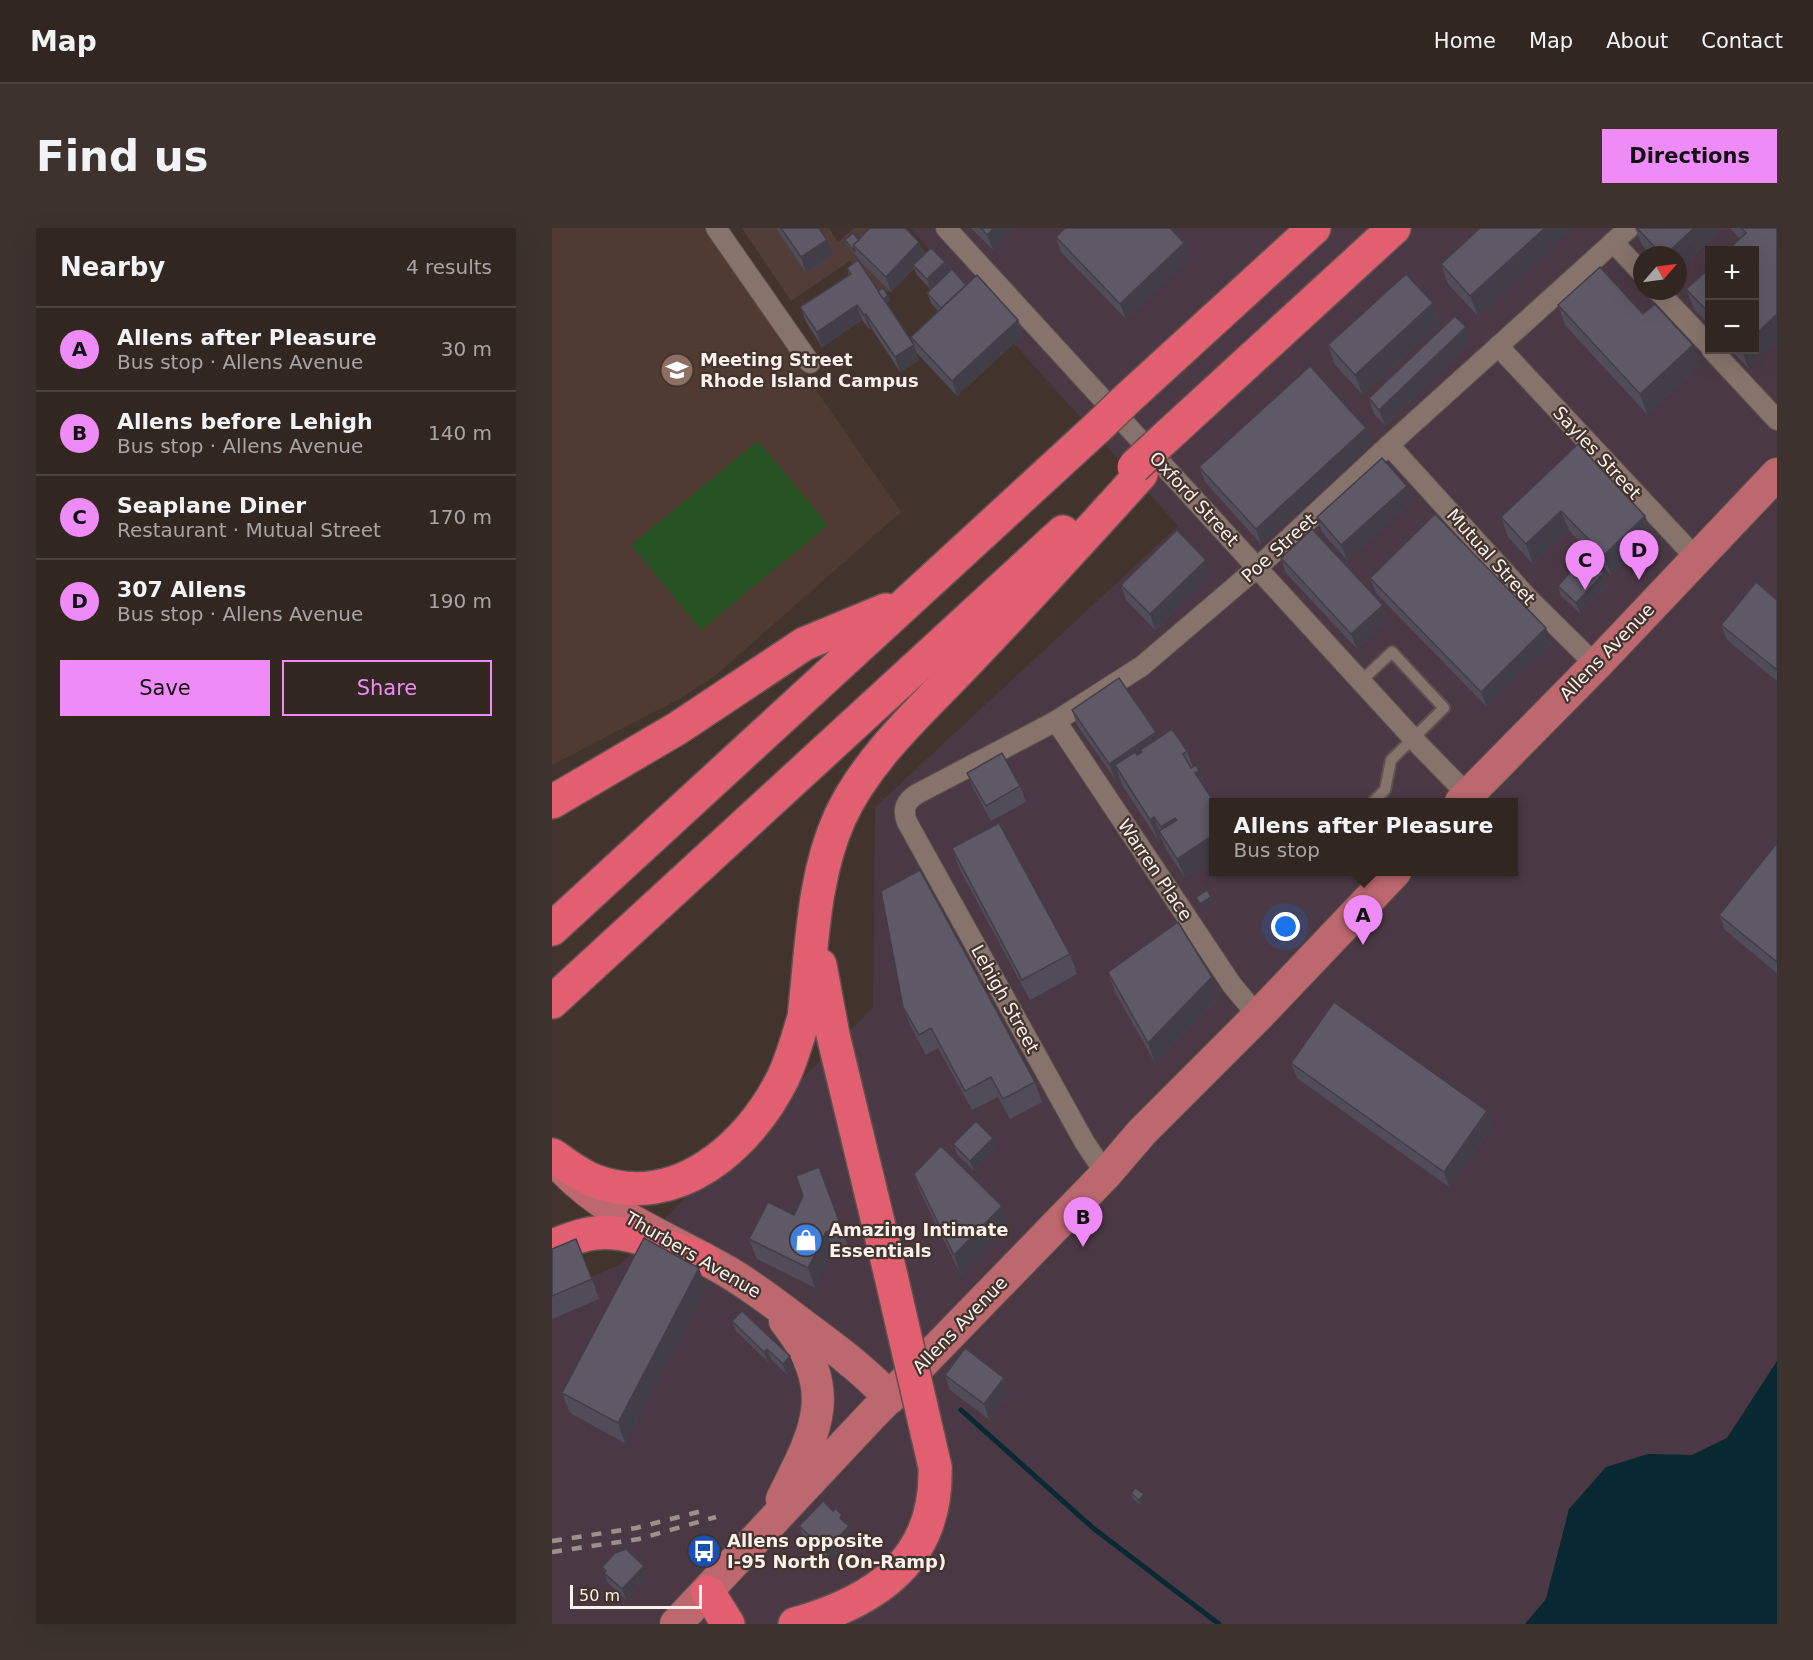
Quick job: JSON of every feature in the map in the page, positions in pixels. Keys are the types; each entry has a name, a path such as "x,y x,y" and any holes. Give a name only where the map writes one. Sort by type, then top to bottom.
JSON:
{"highway":[{"path":"552,929 1314,228"},
{"path":"552,1002 1137,471 1207,400 1394,228"},
{"path":"552,1156 596,1182 640,1189 671,1184 697,1174 737,1142 771,1099 791,1059 804,1017 817,898 826,856 840,818 869,769 1137,471"},
{"path":"552,802 707,710 804,644 907,601"},
{"path":"795,1624 835,1610 864,1596 904,1565 920,1542 930,1518 935,1493 935,1467 823,987 817,938 817,898"},
{"path":"552,1246 588,1234 606,1232 623,1234 704,1259"},
{"path":"708,1592 728,1624"}],"main road":[{"name":"Allens Avenue","path":"1466,798 1777,474"},
{"name":"Allens Avenue","path":"676,1624 1106,1174 1142,1132 1258,1016 1391,876"},
{"name":"Thurbers Avenue","path":"552,1156 580,1187 594,1197 649,1230 727,1271 766,1297 870,1378 890,1398"},
{"path":"766,1297 804,1348 814,1369 819,1392 810,1439 766,1530"}],"street":[{"path":"716,228 810,363"},
{"name":"Oxford Street","path":"946,228 1258,567 1464,798"},
{"name":"Poe Street","path":"907,822 904,812 911,797 1056,721 1142,666 1258,567 1629,228"},
{"path":"1613,242 1633,263"},
{"path":"1667,300 1705,341"},
{"name":"Sayles Street","path":"1498,346 1697,559"},
{"path":"1716,354 1777,420"},
{"name":"Mutual Street","path":"1389,445 1533,595 1596,665"},
{"name":"Warren Place","path":"1056,721 1232,985 1258,1016"},
{"name":"Lehigh Street","path":"907,822 1085,1143 1106,1174"}],"lane":[{"path":"1361,681 1392,652 1444,708 1390,760 1385,790 1377,798"}],"shaded area":[{"name":"Meeting Street Rhode Island Campus","path":"552,228 703,228 901,512 715,676 679,699 552,765"},
{"path":"742,228 829,228 838,242 854,228 903,228 928,256 883,297 850,261 791,301"},
{"path":"910,228 1777,228 1777,1361 1727,1438 1692,1455 1648,1454 1556,1560 1546,1599 1525,1624 552,1624 552,1294 619,1265 873,1007 875,807 1178,526"}],"green space":[{"path":"758,441 828,525 701,630 631,545"}],"water":[{"path":"1777,1361 1777,1624 1525,1624 1546,1599 1569,1509 1606,1467 1648,1454 1692,1455 1727,1438"}],"building":[{"path":"781,228 819,228 827,240 801,257"},
{"path":"870,228 905,228 919,242 886,277 853,245"},
{"path":"981,228 994,228 987,235"},
{"path":"1065,228 1170,228 1184,243 1120,304 1056,237"},
{"path":"1480,228 1545,228 1470,296 1441,264"},
{"path":"1637,228 1694,228 1675,246 1654,246"},
{"path":"1741,228 1777,228 1777,314 1759,331 1759,246 1732,246 1746,233"},
{"path":"853,233 859,240 853,245 855,252 845,240"},
{"path":"931,248 945,262 927,279 913,265"},
{"path":"858,260 914,345 895,357 866,314 864,315 857,305 817,332 800,307 851,274 847,268"},
{"path":"1600,267 1643,314 1655,304 1693,345 1640,394 1558,305"},
{"path":"952,269 966,285 941,308 927,293"},
{"path":"1705,272 1705,309 1687,290"},
{"path":"1406,274 1433,303 1355,375 1328,345"},
{"path":"977,275 1018,320 952,381 911,337"},
{"path":"883,288 888,296 883,299 878,291"},
{"path":"1455,316 1466,327 1379,410 1369,398"},
{"path":"1310,366 1366,428 1256,529 1199,467"},
{"path":"1578,444 1645,516 1604,555 1561,511 1526,544 1501,517"},
{"path":"1382,458 1407,486 1341,545 1317,517"},
{"path":"1435,514 1546,628 1481,692 1370,578"},
{"path":"1312,529 1383,605 1351,634 1281,558"},
{"path":"1177,530 1206,560 1150,614 1121,585"},
{"path":"1581,551 1604,573 1576,603 1558,586 1573,569 1568,564"},
{"path":"1756,582 1777,600 1777,670 1721,625"},
{"path":"1119,678 1156,732 1109,764 1072,710"},
{"path":"1172,729 1187,751 1183,754 1191,768 1196,765 1199,771 1195,773 1211,798 1209,798 1209,838 1177,859 1159,831 1177,820 1175,818 1161,827 1154,817 1150,820 1115,765 1135,752 1137,755 1142,752 1140,750"},
{"path":"1002,753 1020,786 986,806 967,773"},
{"path":"999,823 1070,954 1022,980 952,848"},
{"path":"1777,843 1777,962 1719,915"},
{"path":"920,870 1035,1082 1003,1099 991,1077 965,1091 931,1028 919,1035 903,1007 881,891"},
{"path":"1207,890 1211,897 1200,904 1196,897"},
{"path":"1178,922 1212,977 1148,1043 1108,972"},
{"path":"1334,1002 1487,1111 1444,1172 1291,1063"},
{"path":"976,1121 993,1138 970,1161 953,1144"},
{"path":"941,1146 1002,1206 954,1255 914,1174"},
{"path":"819,1167 841,1226 826,1232 808,1268 749,1239 768,1202 794,1215 803,1196 796,1176"},
{"path":"644,1238 699,1268 618,1423 562,1393"},
{"path":"576,1239 592,1279 552,1296 552,1249"},
{"path":"742,1311 790,1356 783,1364 767,1349 764,1352 732,1321"},
{"path":"965,1348 1004,1378 984,1404 945,1375"},
{"path":"1135,1488 1144,1494 1139,1500 1131,1493"},
{"path":"823,1501 833,1511 835,1508 842,1515 840,1518 849,1526 826,1551 799,1526"},
{"path":"626,1549 644,1566 622,1589 604,1573 606,1571 602,1567 615,1553"}],"waterway":[{"path":"961,1410 1093,1528 1219,1624"}],"railway":[{"path":"552,1541 636,1528 702,1511"},
{"path":"552,1552 639,1539 716,1517"}],"place":[{"name":"Meeting Street Rhode Island Campus","path":"677,370"},
{"name":"307 Allens","path":"1639,580"},
{"name":"Seaplane Diner","path":"1585,590"},
{"name":"Allens after Pleasure","path":"1363,945"},
{"name":"Amazing Intimate Essentials","path":"806,1240"},
{"name":"Allens before Lehigh","path":"1083,1247"},
{"name":"Allens opposite I-95 North (On-Ramp)","path":"704,1551"}]}
